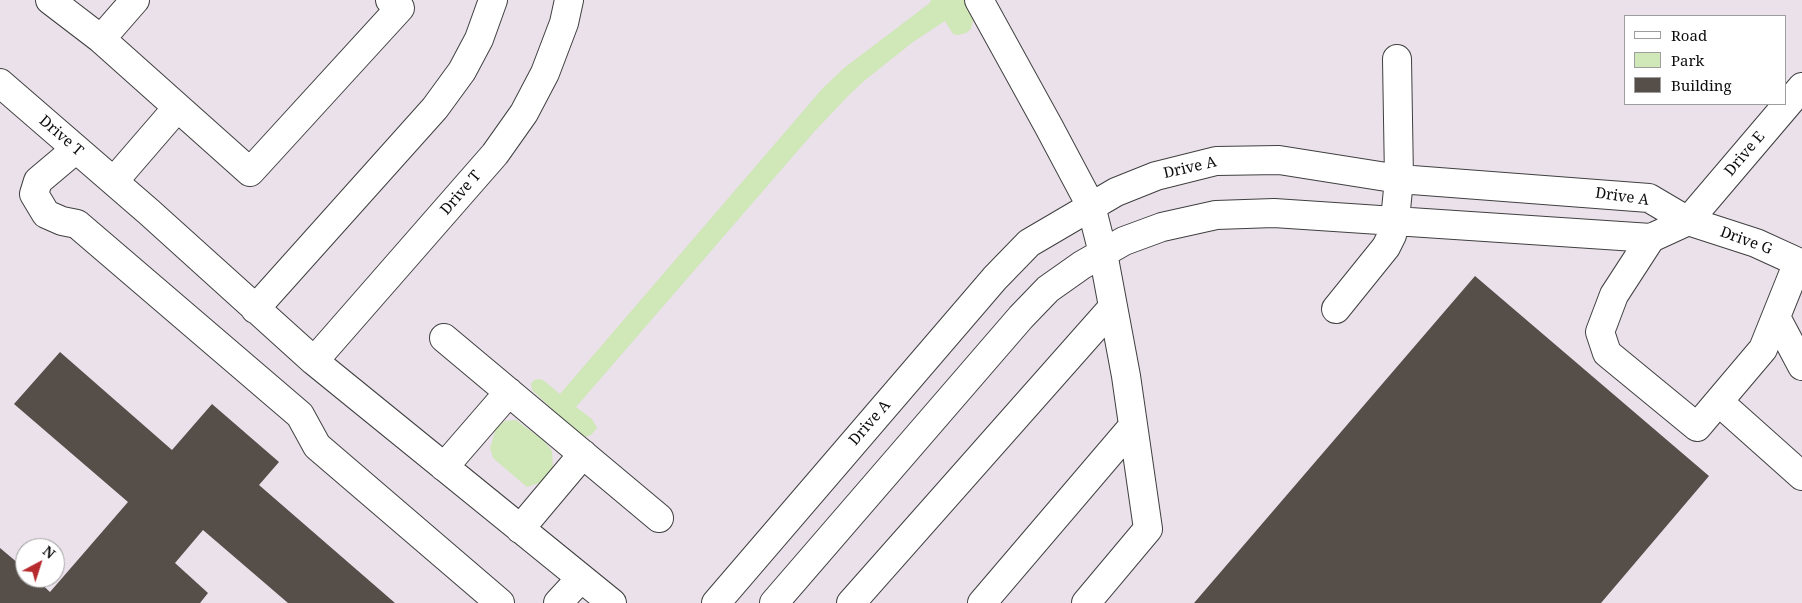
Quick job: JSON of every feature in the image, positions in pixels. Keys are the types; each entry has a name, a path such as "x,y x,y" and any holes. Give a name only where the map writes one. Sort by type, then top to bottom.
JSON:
{"lane":[{"path":"50,0 101,39 250,172 400,8 390,0"},
{"path":"101,39 135,0"},
{"path":"255,309 435,108 462,71 479,39 493,0"},
{"name":"Drive T","path":"314,361 500,147 524,113 545,73 564,23 569,0"},
{"path":"979,0 1091,206 1103,253 1113,307 1148,529 1086,603"},
{"path":"1336,309 1386,247 1392,235 1398,179 1397,59"},
{"name":"Drive T","path":"0,83 314,361 612,603"},
{"name":"Drive E","path":"1787,105 1802,87"},
{"name":"Drive E","path":"1688,221 1787,105"},
{"path":"114,182 177,108"},
{"path":"76,149 38,181 34,194 46,214 62,222 77,224 300,415 317,446 500,603"},
{"name":"Drive A","path":"716,603 994,278 1029,243 1116,192 1156,176 1216,160 1279,160 1398,179 1649,198 1688,221"},
{"path":"774,603 1021,316 1048,289 1124,241 1162,227 1216,215 1274,213 1651,238 1688,221"},
{"name":"Drive G","path":"1688,221 1756,243 1800,263"},
{"path":"1651,238 1614,295 1600,332 1607,354 1697,427 1763,349 1800,263"},
{"path":"851,603 1113,307"},
{"path":"1776,317 1802,366"},
{"path":"444,338 659,518"},
{"path":"444,467 509,392"},
{"path":"1718,402 1802,476"},
{"path":"982,603 1133,426"},
{"path":"520,529 583,454"},
{"path":"558,603 581,578"}],"shaded area":[{"path":"0,0 1802,0 1802,603 0,603"}],"green space":[{"path":"930,0 967,0 974,17 971,29 966,33 953,34 945,21 913,42 847,97 814,132 576,407 592,419 597,428 591,435 585,437 577,433 532,390 531,384 534,380 543,380 560,394 822,89 844,68 931,2"},
{"path":"516,420 544,441 552,451 553,468 548,477 545,481 527,487 493,458 490,448 496,428 505,421"}],"building":[{"path":"1475,276 1709,476 1601,603 1194,603"},
{"path":"60,352 172,450 212,404 279,462 259,485 395,603 288,603 203,530 175,563 208,593 200,603 0,603 0,548 15,561 15,588 46,588 50,592 53,588 65,588 65,575 128,502 14,404"}]}
